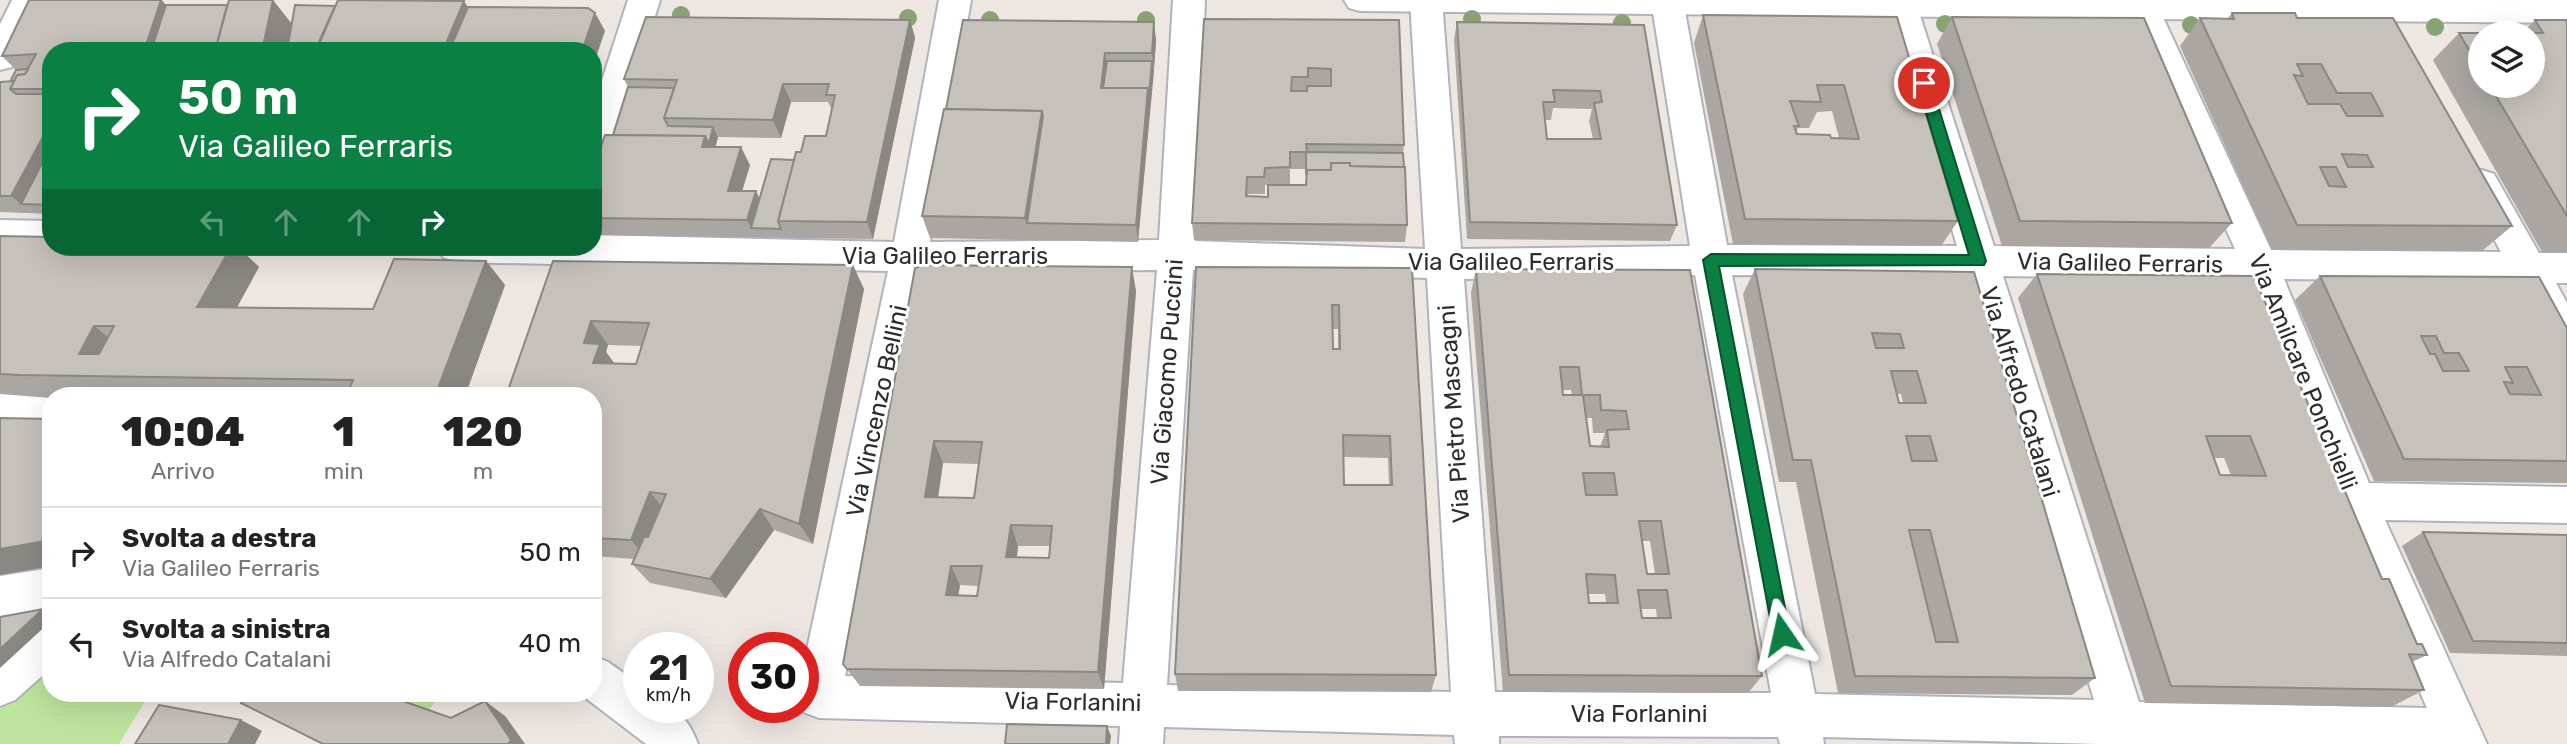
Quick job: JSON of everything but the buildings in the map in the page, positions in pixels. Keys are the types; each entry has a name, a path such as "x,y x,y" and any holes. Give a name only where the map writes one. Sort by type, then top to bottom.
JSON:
{"street":[{"path":"0,58 28,0"},
{"path":"602,134 644,0"},
{"name":"Via Vincenzo Bellini","path":"819,697 908,257 955,0"},
{"name":"Via Giacomo Puccini","path":"1141,724 1176,255 1189,0"},
{"path":"1360,0 2383,4 2567,11"},
{"name":"Via Pietro Mascagni","path":"1426,1 1476,729"},
{"path":"1668,2 1711,260 1799,729"},
{"name":"Via Alfredo Catalani","path":"1900,3 2127,734"},
{"name":"Via Amilcare Ponchielli","path":"2140,3 2260,265 2356,501 2463,738"},
{"path":"2383,4 2405,44"},
{"path":"2470,161 2567,338"},
{"path":"0,234 42,235"},
{"name":"Via Galileo Ferraris","path":"602,249 908,257 1176,255 1443,264 1711,260 2567,268"},
{"path":"554,290 564,256"},
{"path":"0,406 42,408"},
{"path":"2356,501 2567,505"},
{"path":"0,596 42,589"},
{"path":"0,685 42,648"},
{"path":"602,683 650,718 676,744"},
{"name":"Via Forlanini","path":"819,697 1141,724 2463,738"}],"green space":[{"path":"42,666 42,702 145,702 119,744 0,744 0,703"},
{"path":"388,702 435,702 424,715"}],"route":[{"path":"1782,634 1711,260 1979,261 1924,83"}]}
